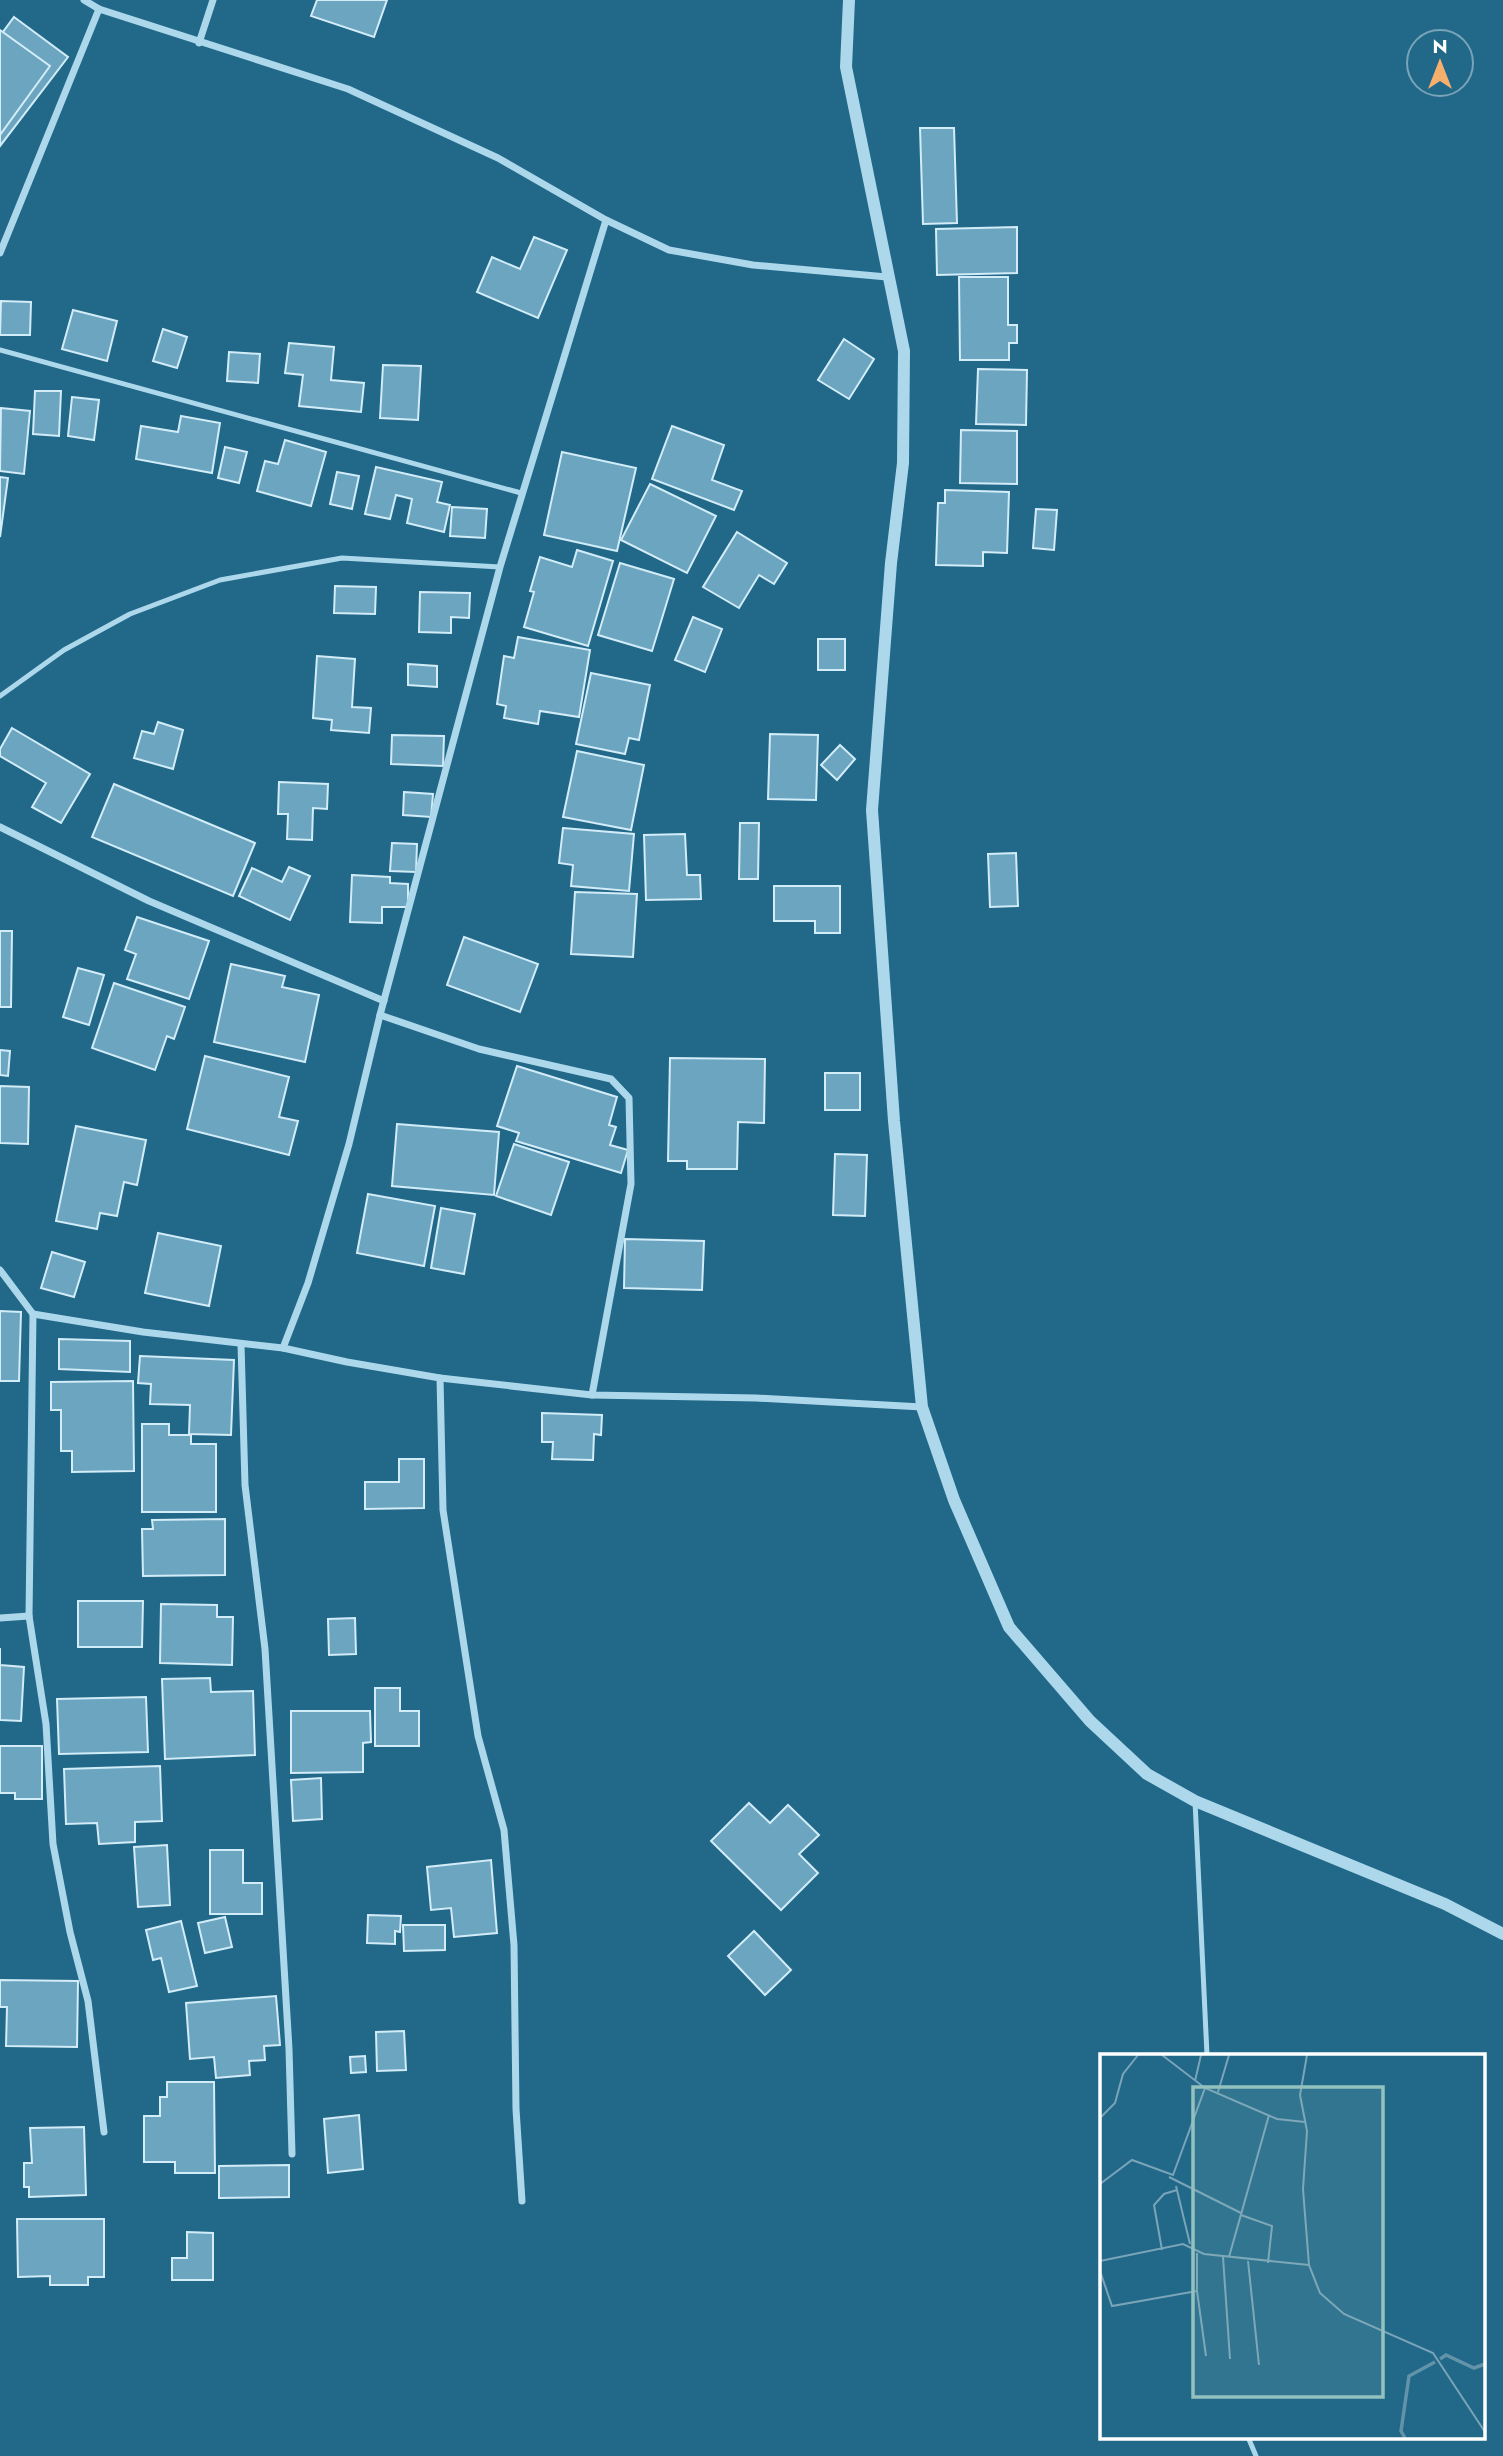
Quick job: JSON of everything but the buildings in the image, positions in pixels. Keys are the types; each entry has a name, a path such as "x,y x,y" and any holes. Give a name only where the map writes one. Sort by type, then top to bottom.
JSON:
{"street":[{"path":"84,0 99,9 199,43 348,89 498,158 607,220 669,250 753,264 887,277"},
{"path":"199,43 213,0"},
{"path":"849,0 846,67 904,351 903,463 891,562 872,810 894,1121 922,1407 954,1500 1009,1627 1090,1721 1147,1773 1195,1801 1445,1904 1503,1934"},
{"path":"0,253 99,9"},
{"path":"283,1348 308,1283 349,1144 380,1015 521,493 607,220"},
{"path":"0,827 149,901 384,1001"},
{"path":"380,1015 479,1049 611,1079 629,1098 631,1184 592,1395"},
{"path":"0,1270 33,1314 29,1616 46,1724 53,1844 69,1932 88,2001 104,2132"},
{"path":"33,1314 143,1332 283,1348 440,1378 592,1395 756,1398 922,1407"},
{"path":"241,1344 245,1485 265,1649 289,2049 292,2154"},
{"path":"440,1378 443,1510 478,1736 504,1830 513,1945 516,2109 522,2201"},
{"path":"0,1618 29,1616"}],"lane":[{"path":"0,350 521,493"},
{"path":"0,696 64,650 130,614 220,580 342,558 500,567"},
{"path":"1195,1801 1207,2054"},
{"path":"1248,2438 1256,2456"}]}
